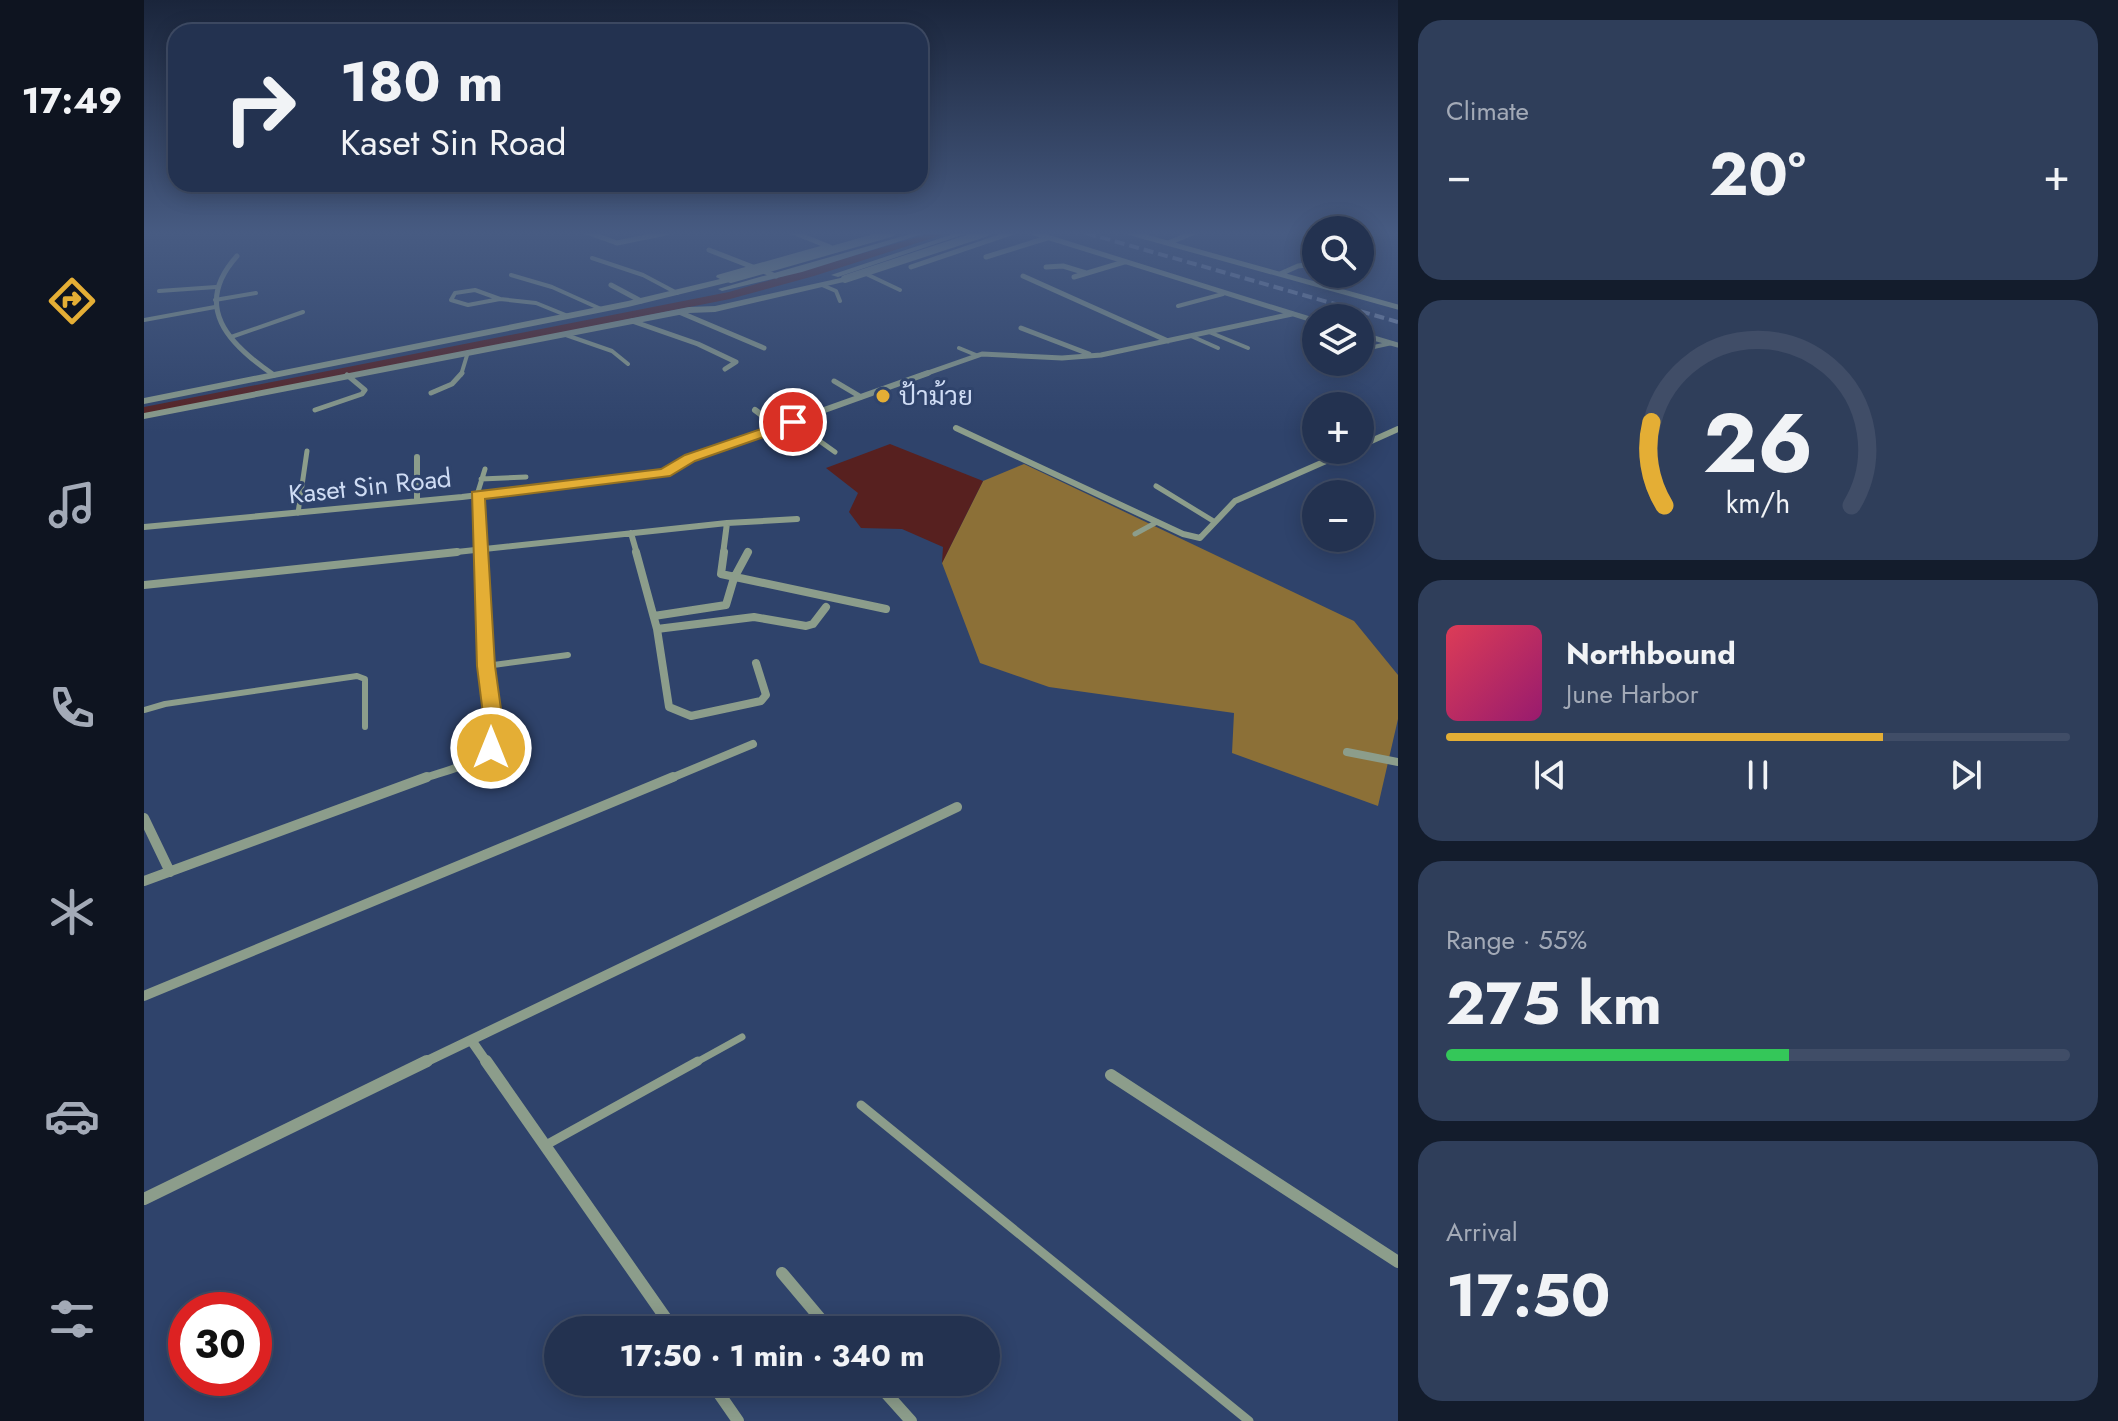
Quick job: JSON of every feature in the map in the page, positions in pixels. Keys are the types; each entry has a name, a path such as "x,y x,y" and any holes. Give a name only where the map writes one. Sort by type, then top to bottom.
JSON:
{"street":[{"path":"215,299 218,317 231,337 254,363 274,375"},
{"path":"513,326 525,330 668,299"},
{"path":"144,416 735,299"},
{"path":"684,311 715,309 758,299"},
{"path":"1075,299 1169,341"},
{"path":"1241,299 1302,317"},
{"path":"1370,299 1398,307"},
{"path":"144,401 639,300"},
{"path":"684,311 700,324 764,348"},
{"name":"Kaset Sin Road","path":"144,527 477,495 665,473 690,458 976,355 1015,352 1059,358 1094,356 1292,314"},
{"path":"632,321 698,344 737,364 725,369"},
{"path":"1021,328 1094,356"},
{"path":"1374,338 1395,344"},
{"path":"755,410 778,427"},
{"path":"956,428 1157,522 1200,538 1235,501 1319,464"},
{"path":"1374,440 1398,429"},
{"path":"417,457 417,501"},
{"path":"144,881 485,754 495,738 486,666 477,495"},
{"path":"144,585 727,523 797,519"},
{"path":"727,523 719,569 721,574 886,609"},
{"path":"631,533 657,629 668,704 678,713 703,714 765,698 756,663"},
{"path":"654,616 722,606 728,602 734,578 748,552"},
{"path":"657,629 754,617 806,626 813,624 826,607"},
{"path":"144,996 753,744"},
{"path":"1347,752 1398,762"},
{"path":"144,1199 957,807"},
{"path":"144,818 170,872"},
{"path":"471,1040 664,1316"},
{"path":"1111,1075 1398,1262"},
{"path":"782,1273 818,1316"},
{"path":"721,1396 738,1421"},
{"path":"889,1396 911,1421"}],"lane":[{"path":"144,320 230,299"},
{"path":"451,299 454,304 476,305 499,299"},
{"path":"502,299 541,305 568,316"},
{"path":"579,299 601,309"},
{"path":"1178,306 1203,299"},
{"path":"231,337 303,312"},
{"path":"1209,332 1248,348"},
{"path":"563,334 612,351 628,364"},
{"path":"1191,336 1218,348"},
{"path":"1374,348 1395,344"},
{"path":"959,348 976,355"},
{"path":"431,393 461,377 468,352"},
{"path":"315,410 362,394 365,390 347,375"},
{"path":"834,381 861,397"},
{"path":"793,422 835,452"},
{"path":"298,513 307,451"},
{"path":"477,495 485,469"},
{"path":"481,479 526,477"},
{"path":"1156,486 1215,522"},
{"path":"1135,534 1157,522"},
{"path":"486,666 568,655"},
{"path":"144,710 165,704 357,676 365,679 365,727"},
{"path":"543,1146 742,1037"},
{"path":"861,1105 1249,1421"}],"shaded area":[{"path":"890,444 983,481 942,563 943,547 902,529 861,528 849,512 858,493 826,468"},
{"path":"1024,464 1354,621 1398,675 1398,719 1378,806 1232,753 1234,713 1049,687 980,663 942,563 983,481"}],"waterway":[{"path":"144,411 708,299"}],"railway":[{"path":"1318,299 1398,322"}],"place":[{"name":"ป้าม้วย","path":"883,396"}],"route":[{"path":"491,748 495,738 486,666 477,495 665,473 690,458 793,422"}]}
